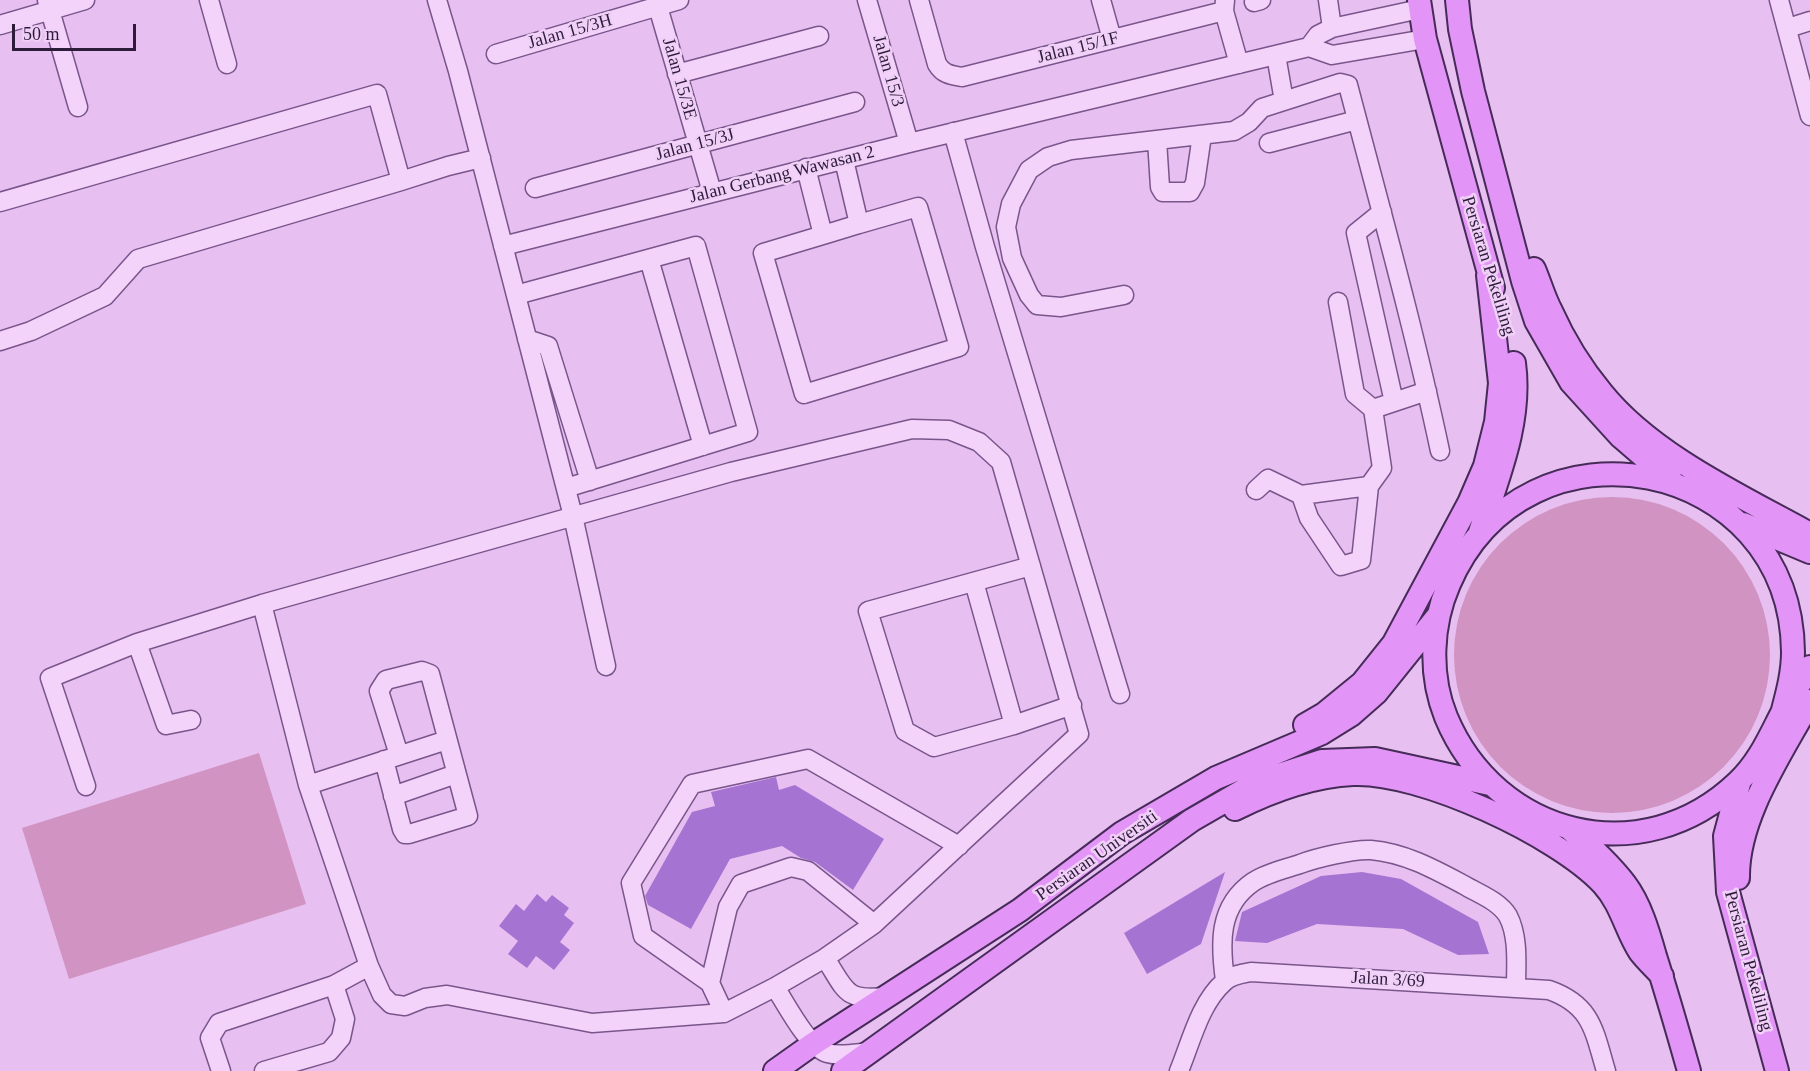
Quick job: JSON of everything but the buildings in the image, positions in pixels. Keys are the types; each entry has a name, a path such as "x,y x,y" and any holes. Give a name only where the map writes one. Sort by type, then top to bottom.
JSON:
{"main road":[{"name":"Persiaran Pekeliling","path":"1456,0 1473,91 1523,281 1536,321 1571,382 1621,437 1675,484"},
{"name":"Persiaran Pekeliling","path":"1419,4 1425,39 1488,275 1510,339 1515,372 1515,408 1503,460 1480,533"},
{"path":"1502,196 1551,311 1574,353 1602,394 1636,427 1696,472 1810,534"},
{"path":"1122,834 1168,794 1194,776 1291,734 1324,714 1362,683 1394,643 1469,503 1485,466 1496,422 1500,383 1488,275"},
{"path":"1783,710 1790,682 1793,653 1790,623 1783,595 1772,568 1756,543 1736,521 1708,500 1675,484 1641,475 1605,473 1570,478 1537,490 1506,509 1480,533 1454,572 1444,594 1438,616 1434,647 1435,667 1442,707 1454,736 1470,762 1490,784 1514,803 1540,818 1568,828 1621,833 1665,825 1698,812 1720,798 1740,780 1766,748 1783,710 1810,667"},
{"path":"1736,521 1810,552"},
{"name":"Persiaran Universiti","path":"781,1066 1020,910 1122,834 1216,778 1322,733 1351,715 1376,693 1438,616"},
{"path":"1739,939 1738,870 1744,835 1756,801 1810,701"},
{"name":"Persiaran Universiti","path":"843,1071 1191,820 1258,782 1322,761 1375,759 1490,784"},
{"path":"1129,864 1248,803 1308,780 1354,774 1402,780 1440,790 1523,828 1584,865 1605,886 1623,915 1640,951 1662,976"},
{"name":"Persiaran Pekeliling","path":"1740,780 1725,836 1728,892 1777,1071"},
{"path":"1568,828 1591,847 1626,885 1637,904 1662,976 1689,1071"}],"street":[{"path":"0,25 48,5 85,0"},
{"path":"209,0 227,64"},
{"path":"437,0 481,158 566,488 606,666"},
{"name":"Jalan 15/3H","path":"496,54 657,3 679,0"},
{"name":"Jalan 15/3","path":"867,0 909,143"},
{"name":"Jalan 15/1F","path":"919,0 937,64 941,70 950,75 962,77 1112,39 1225,5"},
{"path":"1101,0 1112,39"},
{"path":"1328,0 1332,28"},
{"path":"1779,0 1810,116"},
{"name":"Jalan 15/3E","path":"657,3 712,192"},
{"name":"Jalan Gerbang Wawasan 2","path":"1309,47 1318,35 1332,28 1419,4"},
{"path":"48,5 78,107"},
{"path":"1225,5 1239,64"},
{"path":"1788,28 1810,21"},
{"path":"678,74 819,36"},
{"name":"Jalan Gerbang Wawasan 2","path":"503,246 806,168 1309,47 1332,55 1425,39"},
{"path":"1276,55 1284,101"},
{"path":"1124,295 1061,308 1037,305 1029,295 1012,258 1006,227 1011,204 1029,170 1048,158 1071,150 1234,131 1249,122 1262,108 1340,83 1348,85 1427,391 1440,451"},
{"path":"0,202 377,94 401,181"},
{"name":"Jalan 15/3J","path":"535,188 855,102"},
{"path":"1269,143 1357,120"},
{"path":"953,132 985,247 1120,694"},
{"path":"1157,140 1160,187 1163,192 1190,192 1195,183 1202,135"},
{"path":"0,341 31,331 105,296 138,259 481,158"},
{"path":"844,160 859,224"},
{"path":"806,168 823,235"},
{"path":"918,207 959,347 804,394 763,253 859,224 918,207"},
{"path":"1382,212 1356,233 1394,402"},
{"path":"985,247 1009,242"},
{"path":"516,295 696,246 748,432 566,488"},
{"path":"649,259 703,446"},
{"path":"1301,495 1309,518 1341,566 1361,560 1369,486 1382,468 1373,409 1355,394 1338,302"},
{"path":"527,339 548,346 590,481"},
{"path":"1373,409 1427,391"},
{"path":"86,786 50,678 137,643 262,604 731,472 912,429 949,430 979,441 1001,462 1079,734 873,924 825,958 723,1013 592,1023 447,995 425,998 405,1006 392,1004 382,995 369,966 308,784 262,604"},
{"path":"1256,490 1268,479 1301,495 1369,486"},
{"path":"1031,566 868,611 905,730 934,747 1014,725 1072,705"},
{"path":"974,582 1014,725"},
{"path":"137,643 166,725 191,720"},
{"path":"422,670 430,674 468,816 405,834 393,796 392,758 379,691 386,680 422,670"},
{"path":"308,784 447,740"},
{"path":"723,1013 710,983 643,936 631,883 692,784 808,759 959,846"},
{"path":"393,796 456,774"},
{"path":"1179,1071 1205,1006 1225,980 1221,948 1223,928 1230,907 1254,880 1316,858 1369,850 1406,857 1442,873 1498,904 1507,914 1512,925 1516,988"},
{"path":"710,983 728,907 741,884 791,867 800,868 808,871 873,924"},
{"path":"825,958 851,995 864,999 886,997"},
{"path":"220,1071 210,1038 219,1023 334,986 369,966"},
{"name":"Jalan 3/69","path":"1225,980 1238,974 1251,972 1549,990 1566,996 1579,1005 1593,1029 1606,1071"},
{"path":"264,1071 329,1052 341,1038 345,1019 334,986"},
{"path":"775,987 813,1044 826,1053 841,1055 870,1052"},
{"path":"781,1066 797,1045 798,1022"}],"shaded area":[{"path":"1612,497 1643,500 1672,509 1700,524 1734,555 1758,595 1767,624 1770,655 1767,686 1758,715 1743,743 1712,777 1672,801 1643,810 1612,813 1581,810 1552,801 1524,786 1490,755 1466,715 1457,686 1454,655 1457,624 1466,595 1481,567 1512,533 1552,509 1581,500"},
{"path":"259,753 306,904 69,979 22,828"}]}
